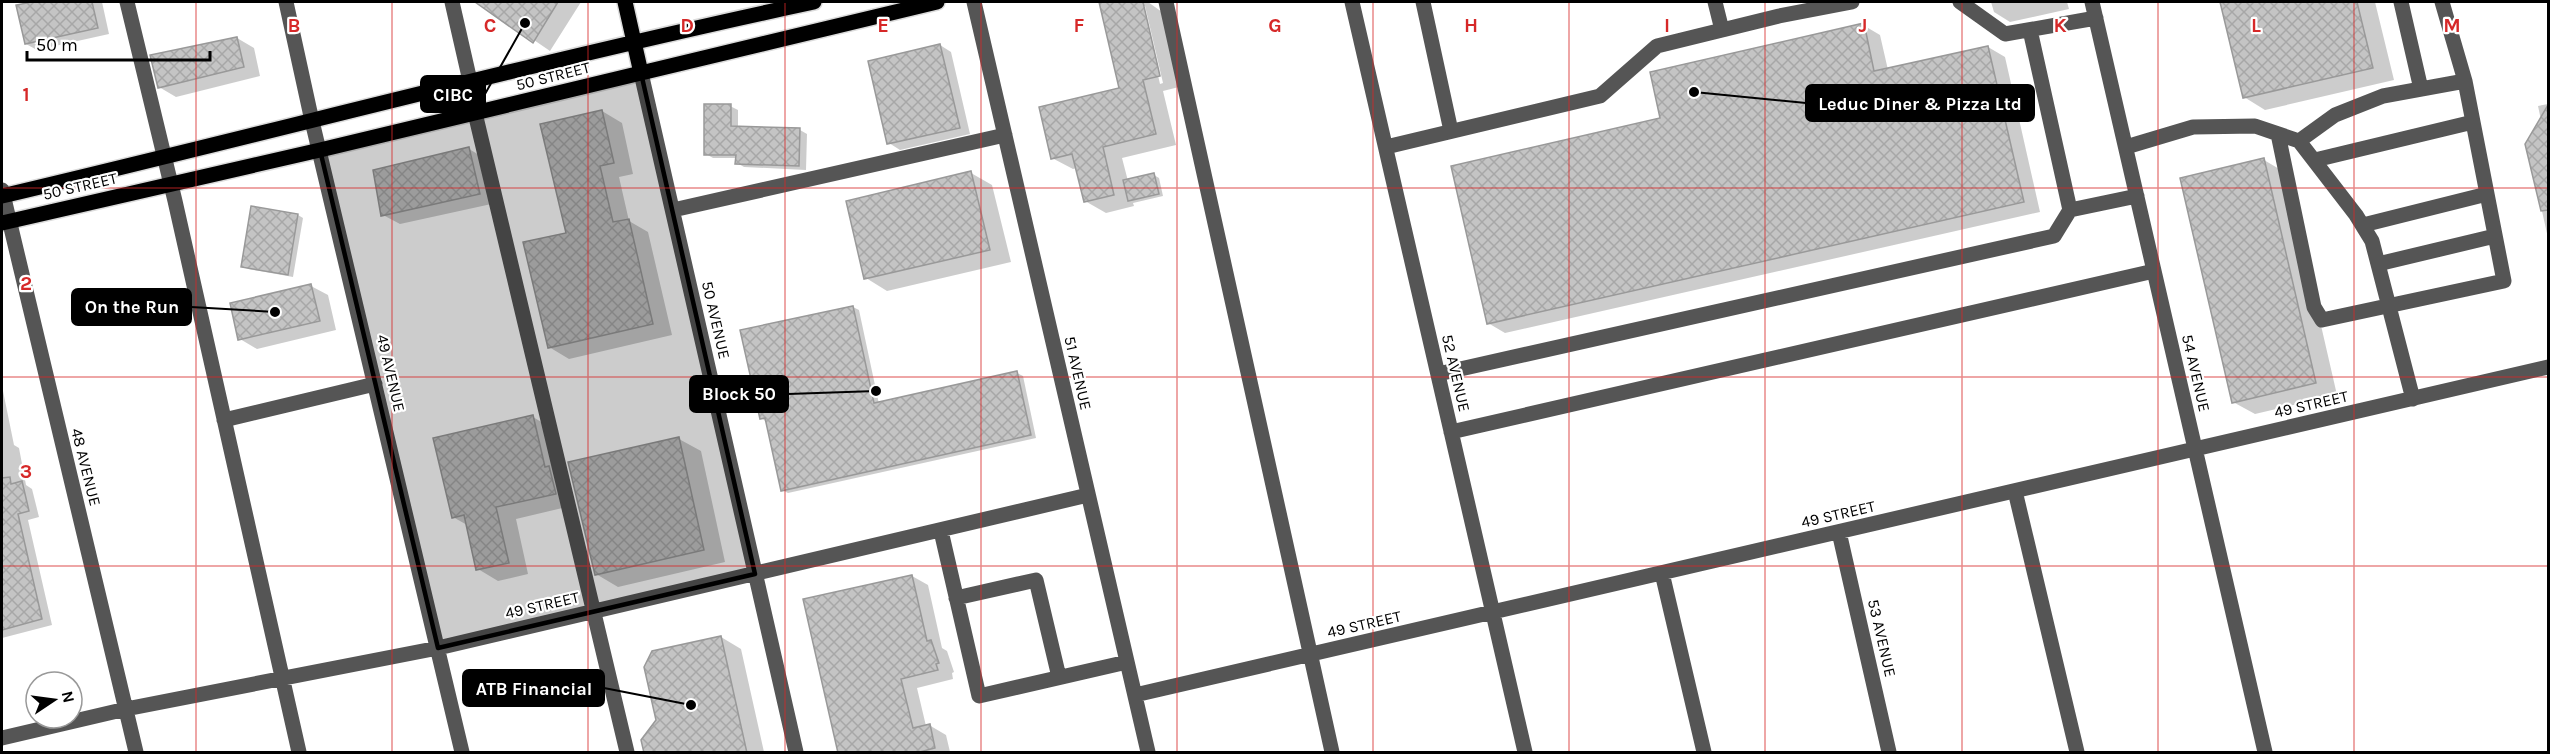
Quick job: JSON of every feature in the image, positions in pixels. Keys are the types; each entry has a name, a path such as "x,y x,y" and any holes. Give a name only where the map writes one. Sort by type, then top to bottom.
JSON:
{"main road":[{"name":"50 AVENUE","path":"625,2 641,72"},
{"name":"50 STREET","path":"2,194 165,158 634,40 814,2"},
{"name":"50 STREET","path":"5,222 320,150 937,2"}],"street":[{"path":"127,2 171,184 299,753"},
{"name":"49 AVENUE","path":"286,2 312,121 462,753"},
{"path":"452,2 470,81"},
{"name":"51 AVENUE","path":"974,2 1148,753"},
{"path":"1166,2 1332,753"},
{"name":"52 AVENUE","path":"1352,2 1525,753"},
{"path":"1424,2 1451,131"},
{"path":"1715,2 1722,30"},
{"path":"1386,147 1600,96 1657,46 1722,30 1777,9 1842,2"},
{"path":"1960,2 2005,34 2096,18"},
{"name":"54 AVENUE","path":"2092,2 2265,753"},
{"path":"2401,2 2421,89"},
{"path":"2278,134 2314,307 2322,320 2504,281 2465,81 2442,2"},
{"path":"1438,374 2054,236 2070,210 2030,30"},
{"name":"50 AVENUE","path":"641,72 796,753"},
{"path":"2299,141 2335,115 2383,96 2465,81"},
{"path":"475,113 627,753"},
{"path":"2314,160 2473,122"},
{"path":"2126,147 2193,127 2255,126 2299,141 2363,225 2372,241 2413,399"},
{"path":"673,210 1005,135"},
{"name":"48 AVENUE","path":"2,194 5,222 136,753"},
{"path":"2363,225 2487,194"},
{"path":"2070,210 2137,196"},
{"path":"2378,264 2495,236"},
{"path":"1451,432 2154,271"},
{"name":"49 STREET","path":"1135,695 2548,368"},
{"path":"224,420 375,384"},
{"path":"2015,491 2077,753"},
{"name":"49 STREET","path":"2,738 126,709 438,648 1088,495"},
{"path":"941,531 979,696 1127,662"},
{"name":"53 AVENUE","path":"1839,532 1889,753"},
{"path":"1662,573 1704,753"},
{"path":"956,598 1036,580 1059,677"}],"highlighted area":[{"path":"641,73 755,574 438,648 320,150"}],"building":[{"path":"32,2 92,2 98,28 25,44 16,5"},
{"path":"475,2 558,2 533,43"},
{"path":"1099,2 1143,2 1160,76 1143,80 1156,134 1103,147 1114,195 1084,202 1072,154 1051,159 1039,107 1119,88"},
{"path":"2220,2 2357,2 2373,68 2243,98"},
{"path":"1864,23 1874,71 1988,46 2024,202 1487,324 1451,166 1660,118 1650,72"},
{"path":"237,37 244,67 158,88 150,55"},
{"path":"940,44 960,128 887,144 868,61"},
{"path":"704,104 731,104 731,126 800,128 799,166 735,164 736,155 704,155"},
{"path":"2548,105 2548,210 2541,211 2525,144"},
{"path":"602,110 614,163 600,166 613,222 629,219 653,324 548,348 523,242 566,233 540,124"},
{"path":"469,147 480,194 381,216 373,170"},
{"path":"2264,158 2316,383 2232,403 2180,178"},
{"path":"971,171 990,250 864,279 846,201"},
{"path":"1154,173 1159,194 1128,201 1123,180"},
{"path":"251,206 298,214 288,275 241,267"},
{"path":"311,284 320,321 238,340 230,303"},
{"path":"853,306 874,403 1017,371 1031,435 781,491 765,418 760,419 740,330"},
{"path":"533,415 545,467 549,466 556,494 496,507 509,563 476,570 464,515 452,518 433,438"},
{"path":"679,437 704,550 595,575 568,462"},
{"path":"10,477 11,484 22,481 29,511 18,514 42,619 2,630 2,478"},
{"path":"912,575 927,641 931,640 939,663 936,664 938,670 901,679 913,728 930,724 935,748 916,753 838,753 803,599"},
{"path":"721,636 747,753 644,753 641,740 656,720 644,667 652,651"}],"place":[{"name":"CIBC","path":"525,23"},
{"name":"Leduc Diner & Pizza Ltd","path":"1694,92"},
{"name":"On the Run","path":"275,312"},
{"name":"Block 50","path":"876,391"},
{"name":"ATB Financial","path":"691,705"}]}
